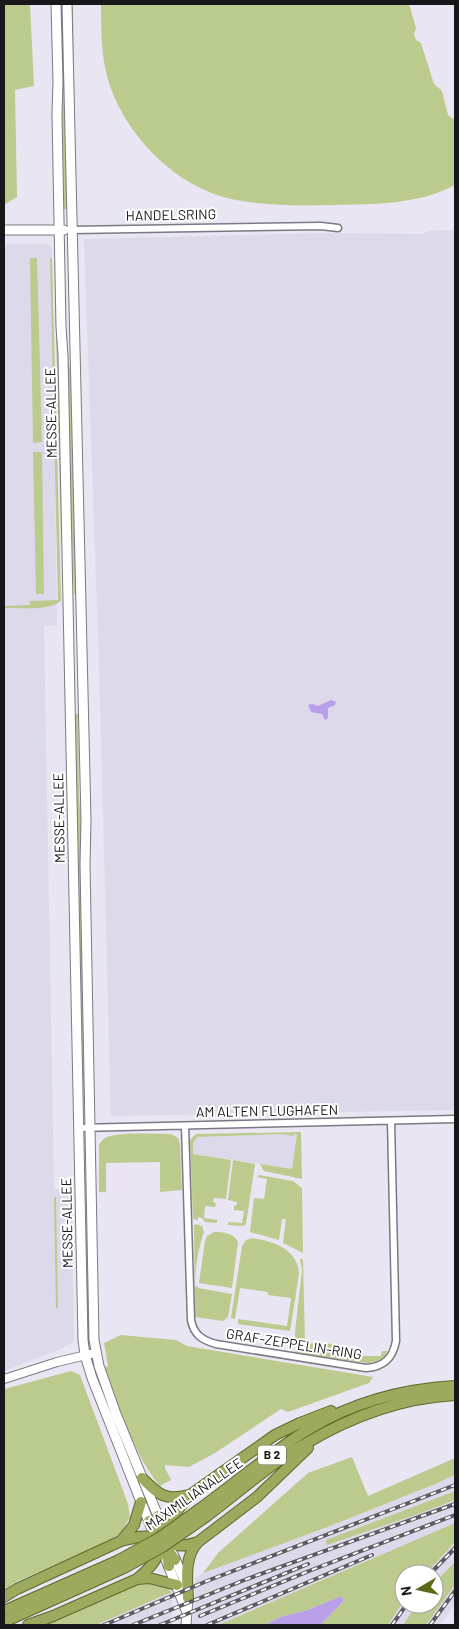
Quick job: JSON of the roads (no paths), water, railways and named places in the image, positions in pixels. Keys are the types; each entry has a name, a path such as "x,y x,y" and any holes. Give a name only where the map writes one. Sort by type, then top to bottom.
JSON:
{"highway":[{"name":"MAXIMILIANALLEE","path":"4,1622 121,1564 159,1538 204,1512 310,1428 347,1409 395,1394 428,1387 455,1386"},
{"name":"B 2","path":"204,1512 290,1454 336,1426 401,1403 430,1397 455,1396"},
{"path":"28,1625 53,1616 136,1579 155,1561 172,1517 190,1495 276,1435 324,1414 347,1409"},
{"path":"188,1598 187,1566 193,1547 257,1497 323,1434"},
{"path":"142,1478 155,1491 166,1498 190,1495"},
{"path":"121,1541 134,1525 140,1502"},
{"path":"153,1518 172,1563"},
{"path":"4,1597 17,1589 121,1541 142,1537 184,1545 198,1542"},
{"name":"MAXIMILIANALLEE","path":"4,1611 121,1564"},
{"path":"136,1579 149,1578 177,1586"}],"main road":[{"name":"MESSE-ALLEE","path":"56,4 59,230 83,1336 85,1354 94,1385 140,1502 153,1518"},
{"name":"MESSE-ALLEE","path":"67,4 78,560 82,630 95,1353 116,1414 142,1478 153,1518"},
{"name":"HANDELSRING","path":"4,230 72,230"},
{"path":"172,1563 177,1586 187,1613"},
{"path":"172,1563 183,1578 188,1598 186,1625"}],"street":[{"name":"HANDELSRING","path":"72,230 321,226 338,228"},
{"name":"AM ALTEN FLUGHAFEN","path":"79,1128 455,1119"},
{"name":"GRAF-ZEPPELIN-RING","path":"185,1126 190,1320 195,1332 204,1341 216,1344 373,1368 385,1363 390,1358 396,1341 391,1121"},
{"path":"4,1379 47,1364 95,1353"}],"railway":[{"path":"104,1625 207,1581 455,1485"},
{"path":"133,1625 247,1579 455,1504"},
{"path":"200,1616 309,1571 455,1515"},
{"path":"440,1564 455,1548"},
{"path":"207,1625 372,1555"},
{"path":"160,1625 308,1564"},
{"path":"430,1625 455,1591"},
{"path":"392,1625 400,1614"}]}
